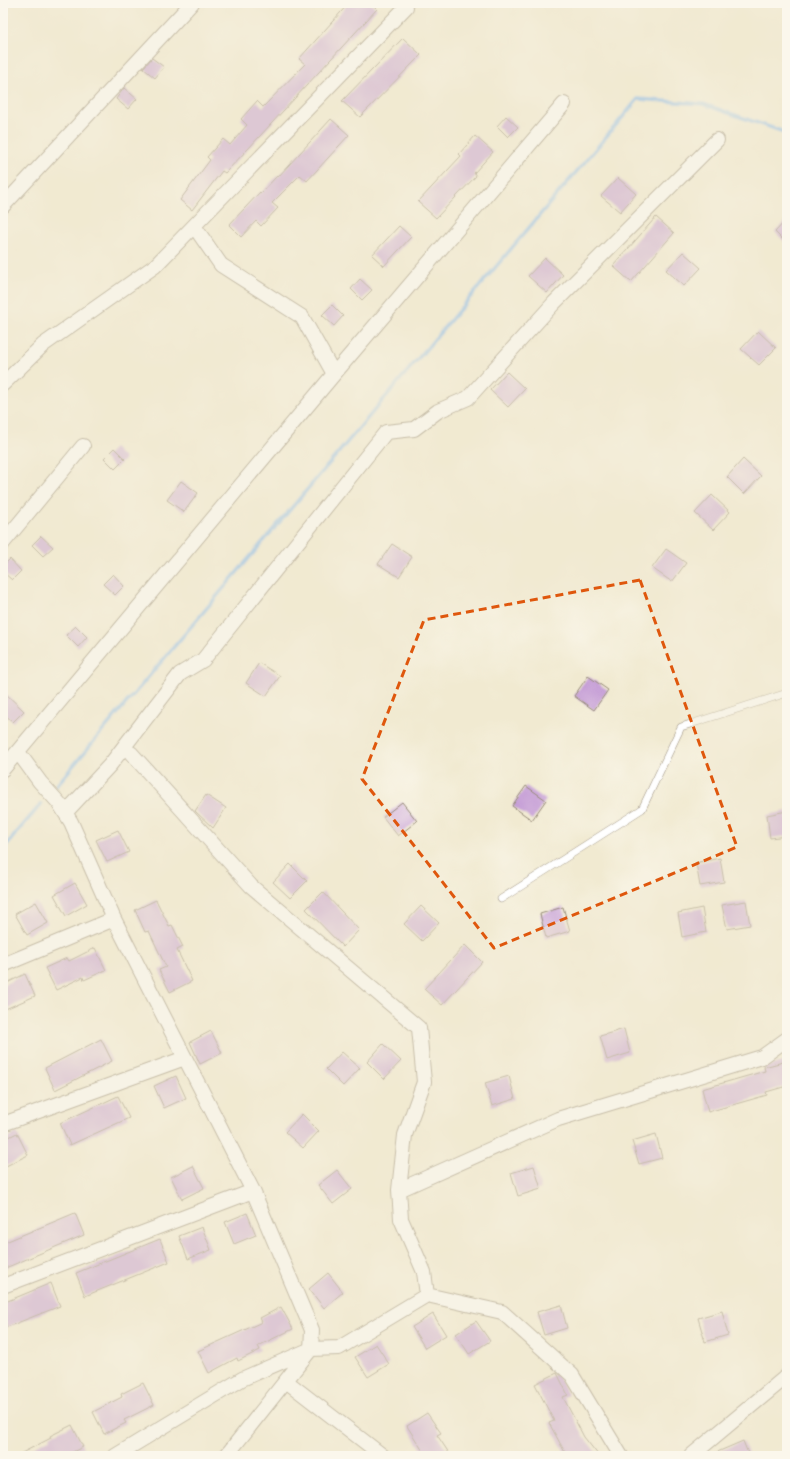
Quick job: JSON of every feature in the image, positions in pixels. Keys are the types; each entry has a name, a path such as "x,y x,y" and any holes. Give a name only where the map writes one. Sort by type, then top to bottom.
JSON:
{"street":[{"path":"3,206 192,3"},
{"path":"3,384 43,345 155,266 406,7"},
{"path":"3,769 334,374 564,104"},
{"path":"65,813 110,765 180,674 203,660 386,432 414,429 438,412 468,398 554,303 716,140"},
{"path":"194,226 221,265 302,317 334,374"},
{"path":"3,543 82,446"},
{"path":"18,752 65,813 114,919 186,1058 252,1191 312,1330 311,1349 226,1456"},
{"path":"131,753 251,886 419,1028 424,1082 405,1135 399,1190 401,1219 424,1272 426,1294"},
{"path":"3,965 114,919"},
{"path":"399,1190 558,1119 762,1057 787,1039"},
{"path":"3,1124 186,1058"},
{"path":"3,1286 252,1191"},
{"path":"115,1456 242,1379 311,1349 339,1348 426,1294 502,1312 572,1375 621,1456"},
{"path":"691,1456 787,1376"},
{"path":"286,1381 383,1456"}],"lane":[{"path":"501,899 642,809 681,727 787,693"}],"highlighted area":[{"path":"640,580 737,847 494,948 362,779 424,620"}],"building":[{"path":"349,3 371,3 377,9 248,149 225,173 222,171 192,210 180,200 210,160 207,157 223,139 230,145 247,125 241,119 257,101 263,107 305,64 299,59"},
{"path":"403,38 421,55 360,117 342,101"},
{"path":"152,58 164,67 155,78 143,68"},
{"path":"124,88 137,99 128,109 116,99"},
{"path":"506,116 518,127 508,137 497,126"},
{"path":"331,119 349,135 307,181 300,175 272,203 278,208 261,226 256,221 241,237 229,225 260,192 261,193 277,176 278,177"},
{"path":"475,136 493,152 474,173 476,176 436,218 418,202 461,156 459,154"},
{"path":"618,178 636,194 620,212 601,196"},
{"path":"656,217 674,233 631,282 613,266"},
{"path":"787,219 787,244 775,232"},
{"path":"399,226 411,237 384,266 372,255"},
{"path":"683,252 701,268 684,286 666,270"},
{"path":"545,258 563,275 547,293 528,276"},
{"path":"360,279 372,290 362,300 351,289"},
{"path":"332,305 343,316 334,326 322,315"},
{"path":"758,331 776,348 759,365 741,349"},
{"path":"507,372 525,389 508,407 490,390"},
{"path":"114,448 125,459 115,469 104,458"},
{"path":"743,459 761,476 744,494 727,477"},
{"path":"181,481 198,493 184,512 167,500"},
{"path":"712,495 730,512 713,530 695,513"},
{"path":"41,536 53,547 43,556 32,545"},
{"path":"392,544 412,557 399,577 378,564"},
{"path":"666,549 686,563 672,582 652,568"},
{"path":"10,559 21,571 12,580 3,572 3,566"},
{"path":"113,574 124,586 115,595 103,584"},
{"path":"76,626 87,637 78,647 66,635"},
{"path":"259,663 280,676 266,696 246,683"},
{"path":"588,676 608,690 594,710 574,696"},
{"path":"3,691 24,711 13,722 3,713"},
{"path":"526,786 546,800 532,820 512,806"},
{"path":"206,795 226,808 213,828 195,811"},
{"path":"402,802 417,821 398,836 383,817"},
{"path":"787,811 787,836 770,838 767,815"},
{"path":"118,830 129,852 107,862 96,840"},
{"path":"720,858 724,882 700,886 696,863"},
{"path":"290,864 307,881 290,898 273,882"},
{"path":"75,883 87,904 66,916 54,895"},
{"path":"323,892 359,930 343,947 306,909"},
{"path":"156,900 169,926 172,925 183,947 177,950 192,981 170,992 159,970 166,967 149,931 145,932 135,910"},
{"path":"746,901 750,925 727,929 722,905"},
{"path":"36,902 48,923 27,935 15,914"},
{"path":"421,906 439,923 422,941 404,924"},
{"path":"563,907 570,931 546,938 540,914"},
{"path":"702,908 706,932 682,937 678,913"},
{"path":"465,945 482,962 442,1005 424,989"},
{"path":"95,948 106,970 84,980 83,977 56,990 45,968 67,958 69,961"},
{"path":"25,974 35,996 3,1010 3,985"},
{"path":"624,1029 630,1053 607,1060 600,1036"},
{"path":"211,1031 222,1053 200,1064 190,1042"},
{"path":"101,1039 112,1061 55,1090 45,1068"},
{"path":"383,1044 401,1061 384,1079 367,1062"},
{"path":"342,1052 360,1068 343,1086 326,1069"},
{"path":"787,1061 787,1086 766,1092 767,1095 708,1112 702,1089 765,1071 764,1067"},
{"path":"176,1076 186,1098 164,1108 154,1086"},
{"path":"509,1076 515,1099 492,1106 485,1083"},
{"path":"118,1096 129,1118 70,1145 60,1123"},
{"path":"302,1114 319,1131 303,1148 285,1132"},
{"path":"17,1133 28,1155 6,1166 3,1160 3,1140"},
{"path":"656,1134 662,1158 639,1164 632,1141"},
{"path":"193,1166 204,1188 182,1199 171,1177"},
{"path":"534,1166 541,1189 518,1196 511,1173"},
{"path":"337,1170 352,1189 333,1204 318,1185"},
{"path":"75,1213 84,1235 3,1269 3,1243"},
{"path":"247,1213 256,1235 234,1244 225,1222"},
{"path":"202,1227 211,1250 188,1259 179,1236"},
{"path":"160,1239 169,1262 85,1296 76,1273"},
{"path":"328,1273 343,1292 324,1308 309,1289"},
{"path":"51,1283 60,1306 7,1327 3,1317 3,1303"},
{"path":"561,1305 567,1328 544,1335 537,1312"},
{"path":"281,1307 293,1329 258,1346 260,1350 238,1361 237,1358 209,1373 198,1351 262,1322 260,1318"},
{"path":"722,1311 728,1335 705,1342 698,1318"},
{"path":"433,1314 446,1335 425,1348 412,1327"},
{"path":"476,1321 490,1341 469,1354 456,1334"},
{"path":"376,1344 389,1364 368,1377 355,1357"},
{"path":"557,1373 568,1395 563,1397 584,1437 599,1456 567,1456 549,1423 554,1421 535,1384"},
{"path":"143,1383 154,1405 124,1420 126,1423 104,1434 93,1412 122,1397 121,1394"},
{"path":"427,1413 441,1433 437,1435 451,1456 426,1456 407,1426"},
{"path":"72,1425 83,1447 64,1456 16,1456 51,1438 50,1436"},
{"path":"743,1441 749,1456 708,1456"}],"waterway":[{"path":"56,786 638,99 703,104 787,133"},
{"path":"3,849 41,804"}]}
